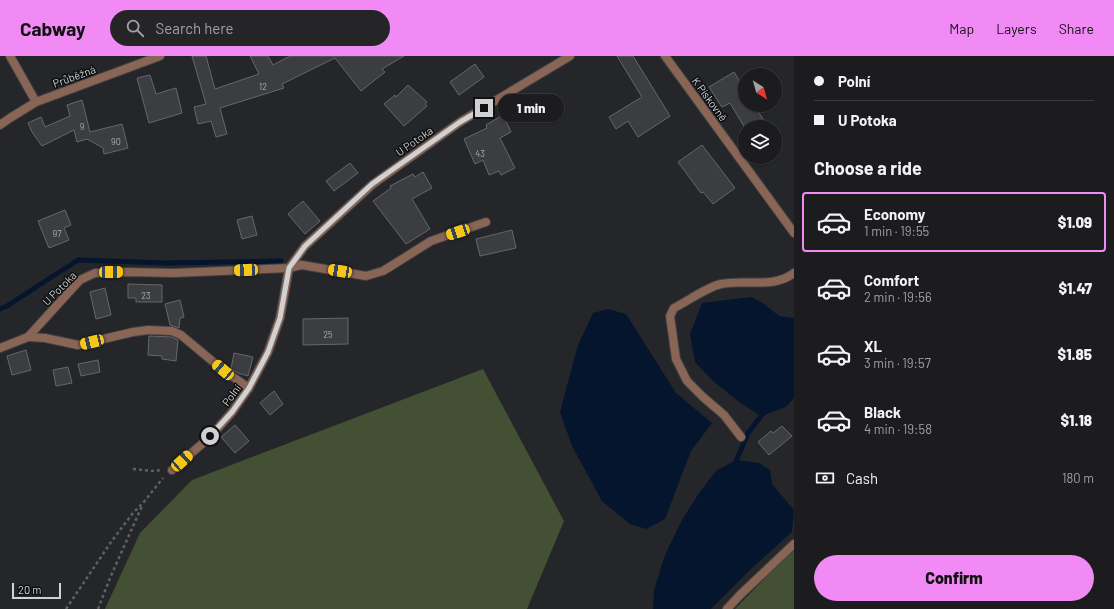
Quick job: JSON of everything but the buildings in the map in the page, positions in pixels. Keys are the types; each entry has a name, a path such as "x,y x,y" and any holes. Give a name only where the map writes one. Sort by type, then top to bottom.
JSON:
{"street":[{"path":"10,56 36,102"},
{"name":"Průběžná","path":"0,125 36,102 160,56"},
{"name":"U Potoka","path":"289,268 305,246 372,184 460,122 570,56"},
{"name":"K Pískovně","path":"665,56 794,233"},
{"name":"U Potoka","path":"0,348 28,337 80,280 95,273 174,273 289,268 302,265 366,276 382,271 431,241 486,222"},
{"name":"Polní","path":"172,470 210,436 232,412 249,388 268,352 280,318 289,268"},
{"path":"742,437 724,415 687,381 676,359 670,316 674,308 711,287 728,283 769,282 781,280 794,273"},
{"path":"28,337 46,338 78,345 133,332 148,330 172,331 181,334 223,370 249,388"},
{"path":"727,609 794,544"}],"path":[{"path":"133,469 152,471 172,470"},
{"path":"66,609 132,513 143,503 172,470"},
{"path":"98,609 110,578 136,523 143,503"}],"green space":[{"path":"483,369 564,521 527,609 105,609 140,533 192,480"},
{"path":"794,548 794,609 735,609"}],"water":[{"path":"751,297 763,303 779,316 794,318 794,398 786,407 761,416 739,402 712,380 695,362 690,334 702,303"},
{"path":"608,309 626,314 676,393 712,423 691,451 665,519 646,529 630,524 602,501 572,446 560,412 578,345 593,313"},
{"path":"736,460 759,463 770,470 772,484 794,510 792,532 753,567 711,609 653,609 654,590 665,555 682,520 699,493 716,471"}],"waterway":[{"path":"0,309 78,260 165,263 281,261"},
{"path":"734,466 748,433 765,411"}],"route":[{"path":"210,436 232,412 249,388 268,352 280,318 289,268 305,246 372,184 460,122 484,108"}]}
